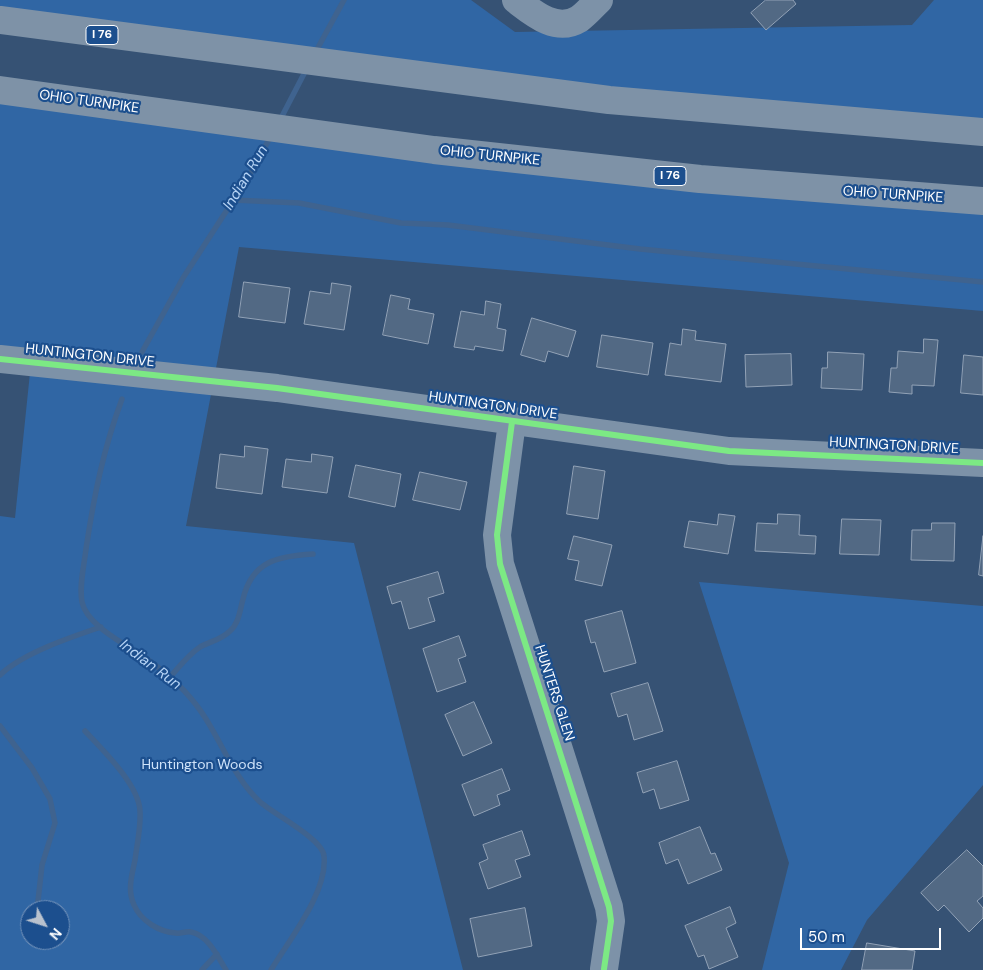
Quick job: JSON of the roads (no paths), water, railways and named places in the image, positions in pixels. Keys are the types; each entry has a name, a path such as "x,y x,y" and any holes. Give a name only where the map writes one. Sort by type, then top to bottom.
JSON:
{"highway":[{"name":"I 76","path":"0,20 619,101 983,132"},
{"name":"OHIO TURNPIKE","path":"0,90 434,150 700,179 983,201"}],"street":[{"path":"516,0 539,18 563,24 579,19 599,0"},
{"name":"HUNTINGTON DRIVE","path":"0,358 277,388 729,451 983,463"},
{"name":"HUNTERS GLEN","path":"512,422 496,544 500,564 609,907 611,921 604,969"}],"waterway":[{"name":"Indian Run","path":"315,53 344,0"},
{"name":"Indian Run","path":"279,122 307,68"},
{"name":"Indian Run","path":"142,352 183,278 249,176 272,134"},
{"path":"233,200 299,203 401,223 448,225 640,249 983,282"},
{"name":"Indian Run","path":"122,399 109,437 96,492 82,576 82,602 86,612 102,629 155,665 183,690 206,719 243,783 259,801 307,835 321,849 324,856 324,870 314,900 271,970"},
{"path":"170,677 196,650 227,634 233,628 239,616 247,586 260,569 278,559 313,554"},
{"path":"0,675 34,653 101,627"},
{"path":"0,726 32,768 50,799 55,823 42,865 38,900"},
{"path":"85,731 101,747 127,779 138,801 140,811 139,830 130,888 137,911 146,921 157,928 178,933 191,932 203,937 212,947 226,970"},
{"path":"202,970 217,954"}],"park label":[{"name":"Huntington Woods","path":"202,765"}]}
